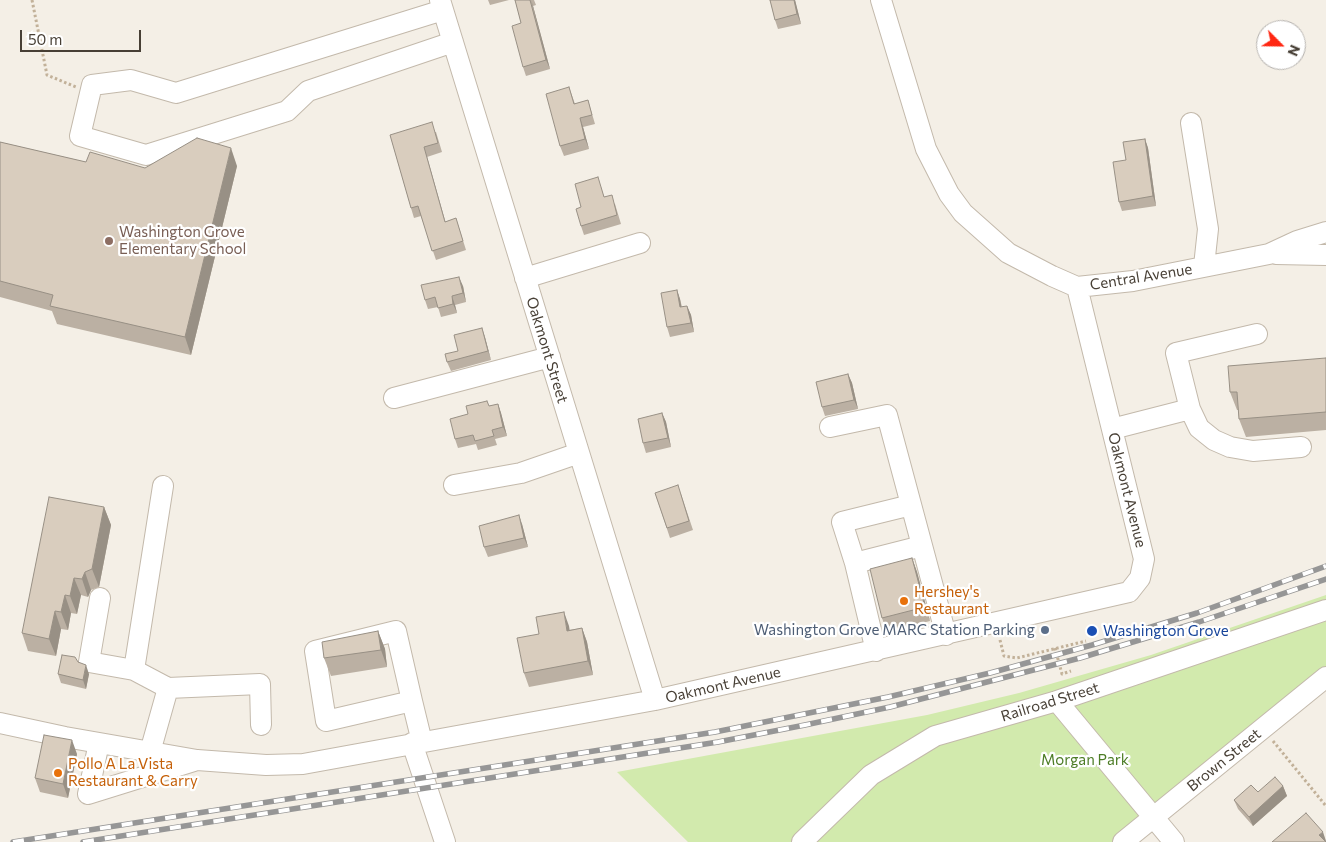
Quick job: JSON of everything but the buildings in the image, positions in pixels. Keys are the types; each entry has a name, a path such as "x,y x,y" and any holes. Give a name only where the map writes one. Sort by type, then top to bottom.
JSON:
{"street":[{"name":"Central Avenue","path":"881,0 926,149 949,194 963,213 1008,253 1077,287 1133,281 1269,254 1297,241 1326,232"},
{"path":"442,5 176,93 131,80 92,85 80,136 146,155 287,111 308,91 453,42"},
{"name":"Oakmont Street","path":"442,5 655,700"},
{"path":"1191,123 1208,229 1204,266"},
{"path":"525,278 640,243"},
{"path":"1269,254 1326,255"},
{"name":"Oakmont Avenue","path":"0,723 196,760 266,765 303,764 655,700 1129,592 1140,578 1144,559 1077,287"},
{"path":"1257,334 1176,352 1190,409 1199,428 1214,440 1230,447 1254,451 1301,446"},
{"path":"394,398 550,357"},
{"path":"1112,429 1190,409"},
{"path":"830,428 887,415 946,635"},
{"path":"454,485 520,473 579,453"},
{"path":"134,670 163,486"},
{"path":"876,650 855,563 842,522 911,505"},
{"path":"855,563 922,546"},
{"path":"100,598 89,662 134,670 168,688 260,684 261,725"},
{"name":"Railroad Street","path":"802,842 872,775 935,736 1057,701 1326,610"},
{"path":"412,701 326,721 315,651 396,631 412,701 417,742 444,842"},
{"name":"Brown Street","path":"1123,842 1326,677"},
{"path":"150,752 168,688"},
{"path":"1057,701 1152,818 1174,842"},
{"path":"99,743 88,794 196,760"}],"path":[{"path":"32,0 47,75 90,93"},
{"path":"1004,656 1017,658 1086,641"},
{"path":"1055,648 1062,674 1071,671"},
{"path":"1263,729 1326,806"}],"green space":[{"name":"Morgan Park","path":"1326,595 1326,674 1115,842 688,842 617,772 927,715 1019,693 1151,655"}],"railway":[{"path":"13,842 715,732 888,697 990,673 1092,645 1197,613 1326,566"},
{"path":"83,842 718,742 805,725 890,707 1080,658 1199,622 1326,579"}],"place":[{"name":"Washington Grove Elementary School","path":"109,241"},
{"name":"Hershey's Restaurant","path":"904,601"},
{"name":"Washington Grove MARC Station Parking","path":"1045,630"},
{"name":"Washington Grove","path":"1092,631"},
{"name":"Pollo A La Vista Restaurant & Carry","path":"58,773"}]}
